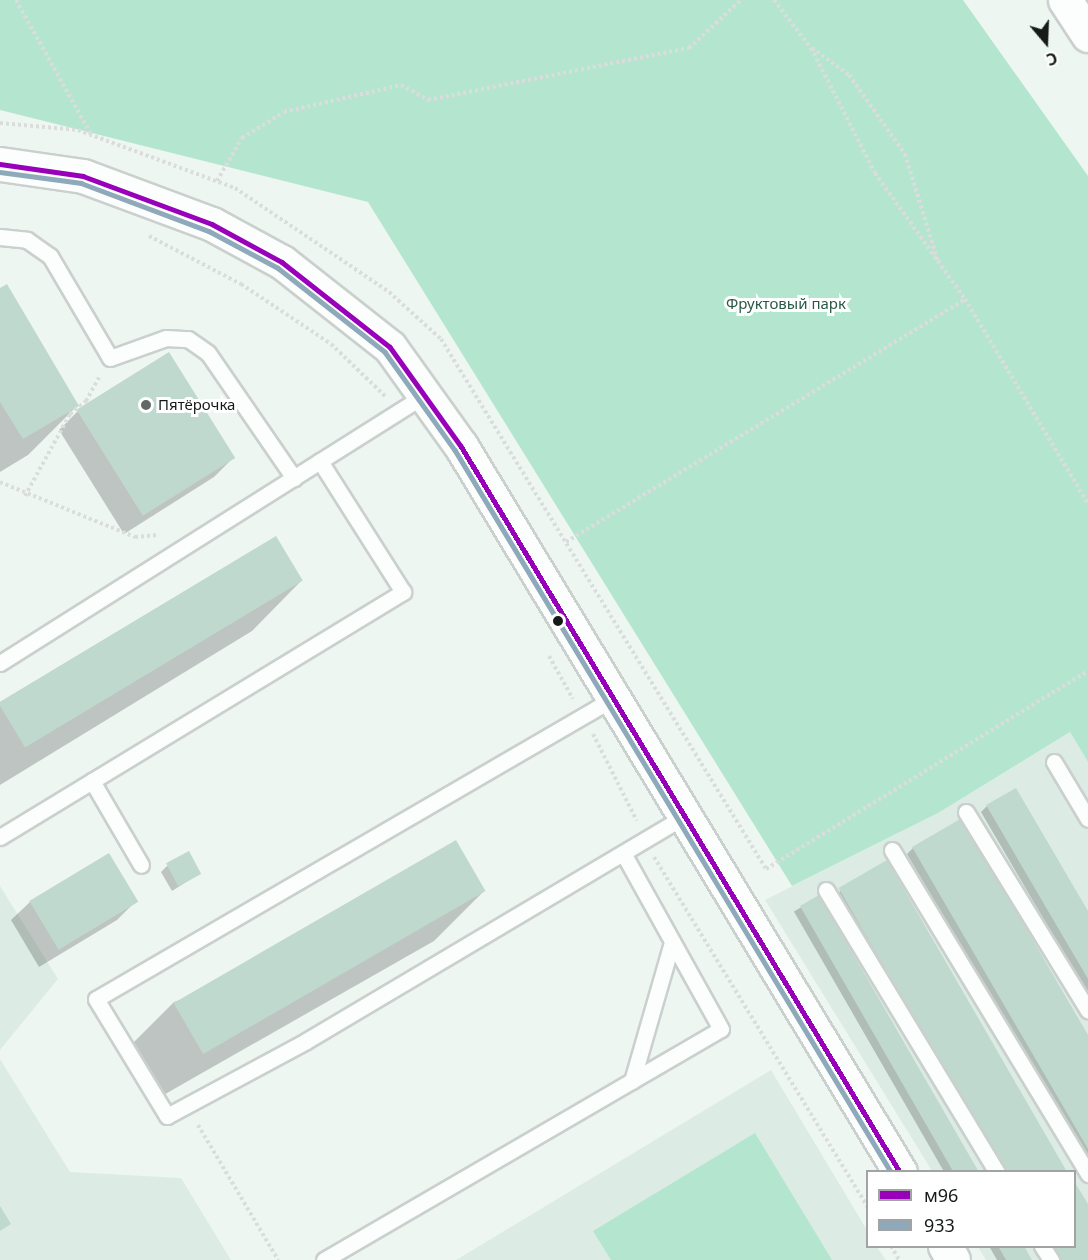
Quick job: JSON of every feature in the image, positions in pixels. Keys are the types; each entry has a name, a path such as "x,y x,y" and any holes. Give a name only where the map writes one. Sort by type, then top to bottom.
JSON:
{"street":[{"path":"1065,0 1088,35"},
{"path":"0,164 84,176 212,224 282,262 344,308 390,347 428,393 899,1170"}],"lane":[{"path":"0,237 27,240 50,256 110,358 166,338 188,339 208,353 294,478"},
{"path":"0,663 428,393"},
{"path":"0,837 403,592 320,461"},
{"path":"614,699 96,999 167,1116 685,816"},
{"path":"1054,762 1088,819"},
{"path":"92,781 141,865"},
{"path":"966,812 1088,1010"},
{"path":"892,850 1088,1174"},
{"path":"324,1260 721,1029 623,853"},
{"path":"826,890 996,1170"},
{"path":"632,1081 672,942"}],"path":[{"path":"16,0 91,135"},
{"path":"217,181 242,138 284,112 401,85 428,100 689,48 741,0"},
{"path":"774,0 811,48 875,173 938,265 965,299 1088,504"},
{"path":"811,48 849,75 905,154 938,265"},
{"path":"566,542 965,299"},
{"path":"24,496 70,414 86,401 110,358"},
{"path":"0,482 24,496 135,537 207,533"},
{"path":"694,754 766,869 1088,671"},
{"path":"627,794 644,840 866,1206"},
{"path":"187,1106 278,1260"}],"shaded area":[{"path":"1070,732 1088,762 1088,1260 986,1260 979,1248 1076,1248 1076,1170 931,1170 765,900 938,813"},
{"path":"0,886 58,979 0,1050"},
{"path":"0,1059 70,1172 181,1178 231,1260 0,1260"},
{"path":"771,1070 866,1228 866,1248 878,1248 886,1260 456,1260"}],"green space":[{"name":"Фруктовый парк","path":"0,0 963,0 1088,176 1088,762 1070,732 938,813 792,886 368,202 0,110"},
{"path":"755,1133 832,1260 611,1260 593,1231"}],"building":[{"path":"7,284 79,406 23,439 0,402 0,288"},
{"path":"169,352 235,458 143,516 77,410"},
{"path":"276,536 303,581 25,747 0,706 0,702"},
{"path":"1016,788 1088,911 1088,979 986,805"},
{"path":"962,818 1088,1035 1088,1149 912,847"},
{"path":"456,840 485,891 203,1054 174,1003"},
{"path":"189,851 201,874 178,886 166,863"},
{"path":"109,853 138,902 59,950 29,901"},
{"path":"887,860 1066,1170 1001,1170 839,888"},
{"path":"819,895 978,1170 952,1170 800,906"},
{"path":"1076,1184 1088,1204 1088,1260 1054,1260 1047,1248 1076,1248"},
{"path":"0,1206 11,1224 0,1231"},
{"path":"999,1248 1025,1248 1032,1260 1006,1260"}],"transit line":[{"name":"м96","path":"0,164 83,176 212,224 282,262 390,347 461,446 899,1170"},
{"name":"933","path":"0,172 81,183 209,231 278,268 385,352 455,450 890,1170"}],"place":[{"name":"Пятёрочка","path":"146,405"}]}
